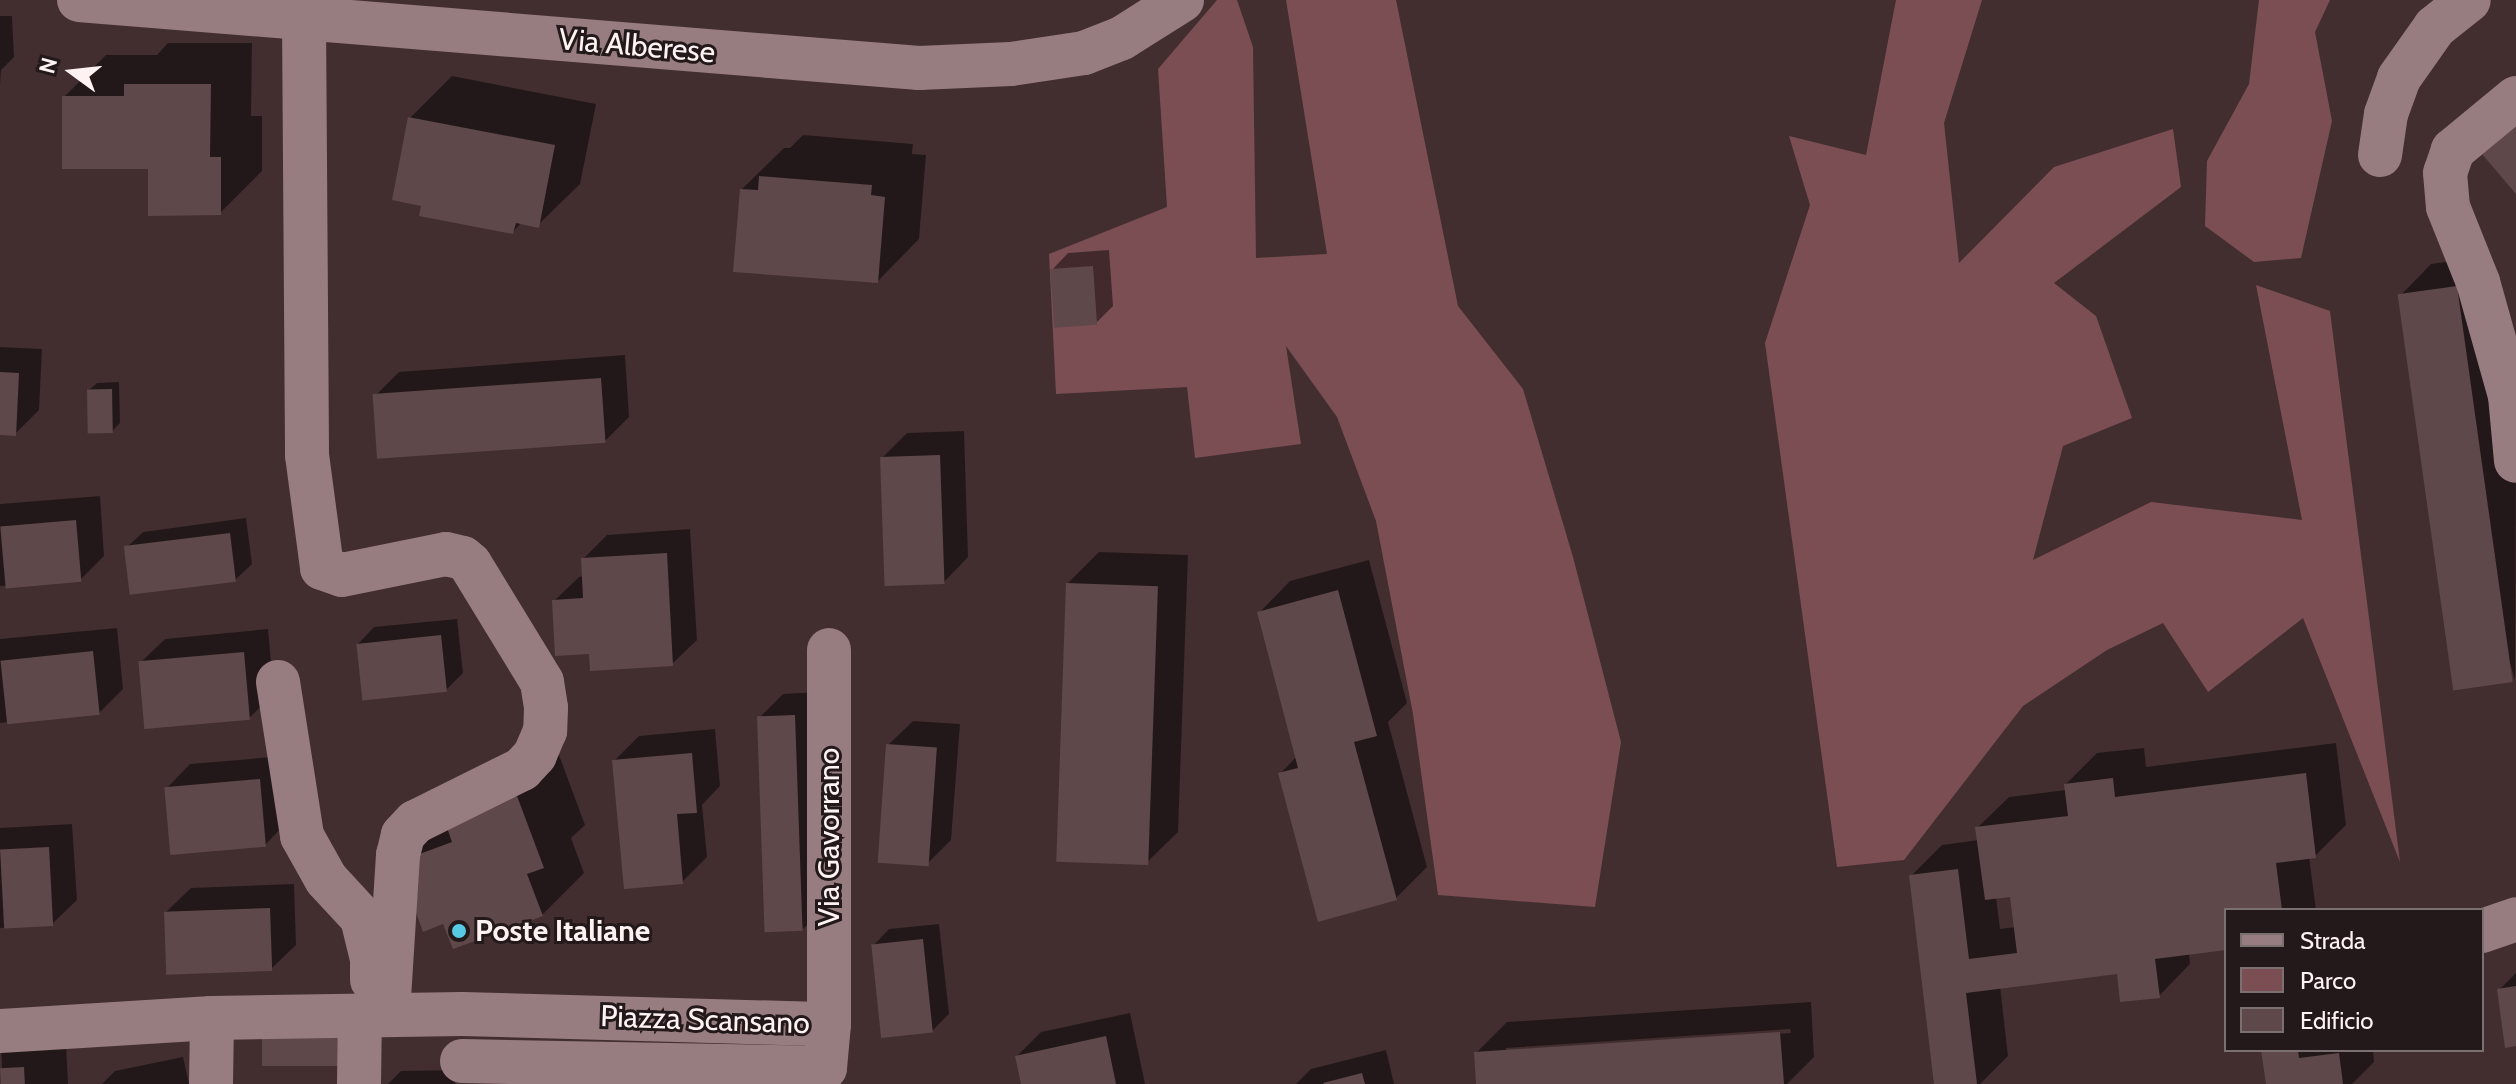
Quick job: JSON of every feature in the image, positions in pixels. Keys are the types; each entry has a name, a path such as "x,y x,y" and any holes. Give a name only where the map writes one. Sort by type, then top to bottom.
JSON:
{"street":[{"name":"Via Alberese","path":"79,0 880,66 945,68 1011,64 1084,53 1122,38 1182,0"},
{"path":"2380,155 2386,114 2399,78 2435,27 2469,0"},
{"path":"304,19 307,455 322,568 342,575 446,554 463,558 470,564 542,682 546,708 545,731 535,755 522,769 415,822 403,835 374,1015 359,1084"},
{"path":"2516,98 2453,150 2445,173 2448,207 2478,282 2510,396 2516,461"},
{"name":"Via Gavorrano","path":"829,650 829,1024"},
{"path":"278,682 302,836 326,879 362,918 372,959 374,1015"},
{"path":"2484,930 2516,919"},
{"path":"462,1014 462,1073"},
{"name":"Piazza Scansano","path":"0,1031 212,1018 462,1014 829,1024 825,1068 462,1073"},
{"path":"211,1084 212,1018"}],"green space":[{"path":"1217,0 1237,0 1253,47 1256,258 1327,254 1286,0 1396,0 1458,306 1523,389 1573,557 1621,742 1595,907 1438,895 1413,714 1376,521 1337,417 1286,346 1301,444 1195,458 1187,387 1056,394 1049,254 1167,207 1158,69"},
{"path":"1896,0 1982,0 1944,123 1959,263 2054,167 2173,129 2181,187 2054,283 2096,316 2132,418 2063,446 2033,560 2151,502 2302,520 2256,285 2330,311 2400,862 2303,618 2208,692 2163,623 2107,650 2023,706 1904,860 1837,867 1765,343 1810,205 1789,136 1866,155"},
{"path":"2259,0 2330,0 2315,32 2332,121 2301,258 2254,262 2205,226 2207,161 2249,84"}],"building":[{"path":"124,84 211,84 210,157 221,157 221,215 148,216 148,169 62,169 62,96 124,96"},
{"path":"408,117 555,145 539,228 516,223 513,234 419,216 421,206 392,200"},
{"path":"2516,125 2516,194 2482,154"},
{"path":"759,176 872,185 871,195 885,197 878,283 733,272 740,189 758,190"},
{"path":"1093,266 1097,325 1054,328 1050,269"},
{"path":"2457,286 2513,682 2453,690 2398,294"},
{"path":"0,372 19,373 16,436 0,435"},
{"path":"601,378 606,443 377,459 373,394"},
{"path":"87,389 112,389 113,433 88,433"},
{"path":"940,455 945,584 885,586 880,457"},
{"path":"76,520 81,582 6,588 0,527"},
{"path":"230,533 236,582 130,595 124,546"},
{"path":"667,553 673,666 590,671 589,654 555,656 552,600 583,598 581,558"},
{"path":"1066,583 1158,586 1148,865 1056,862"},
{"path":"1338,590 1377,736 1354,742 1397,900 1318,922 1278,773 1298,768 1257,612"},
{"path":"441,635 447,692 362,701 356,644"},
{"path":"93,651 100,715 7,724 1,661"},
{"path":"244,652 250,720 144,729 138,661"},
{"path":"795,715 803,931 765,932 757,716"},
{"path":"886,744 937,748 929,866 878,863"},
{"path":"692,753 697,813 677,814 683,884 624,889 612,760"},
{"path":"2306,773 2316,858 2276,863 2282,908 2224,908 2224,950 2155,959 2160,998 2120,1002 2117,974 1966,993 1977,1084 1934,1084 1909,875 1958,869 1969,959 2017,953 2010,897 1985,900 1975,827 2068,816 2064,784 2113,778 2115,797"},
{"path":"260,779 266,847 170,855 164,787"},
{"path":"517,796 544,868 527,874 543,916 453,949 443,924 423,932 398,862 452,842 445,822"},
{"path":"49,847 53,926 4,928 0,850"},
{"path":"270,908 272,971 166,975 164,912"},
{"path":"923,939 933,1032 881,1038 871,944"},
{"path":"2516,986 2516,1046 2505,1048 2497,989"},
{"path":"262,1029 351,1029 351,1066 262,1066"},
{"path":"1780,1032 1784,1084 1476,1084 1474,1052"},
{"path":"1106,1036 1116,1084 1021,1084 1015,1056"},
{"path":"2261,1052 2298,1052 2299,1058 2339,1053 2343,1084 2266,1084"},
{"path":"24,1067 25,1084 1,1084 0,1068"},
{"path":"1362,1073 1365,1084 1323,1083"}],"place":[{"name":"Poste Italiane","path":"459,931"}]}
